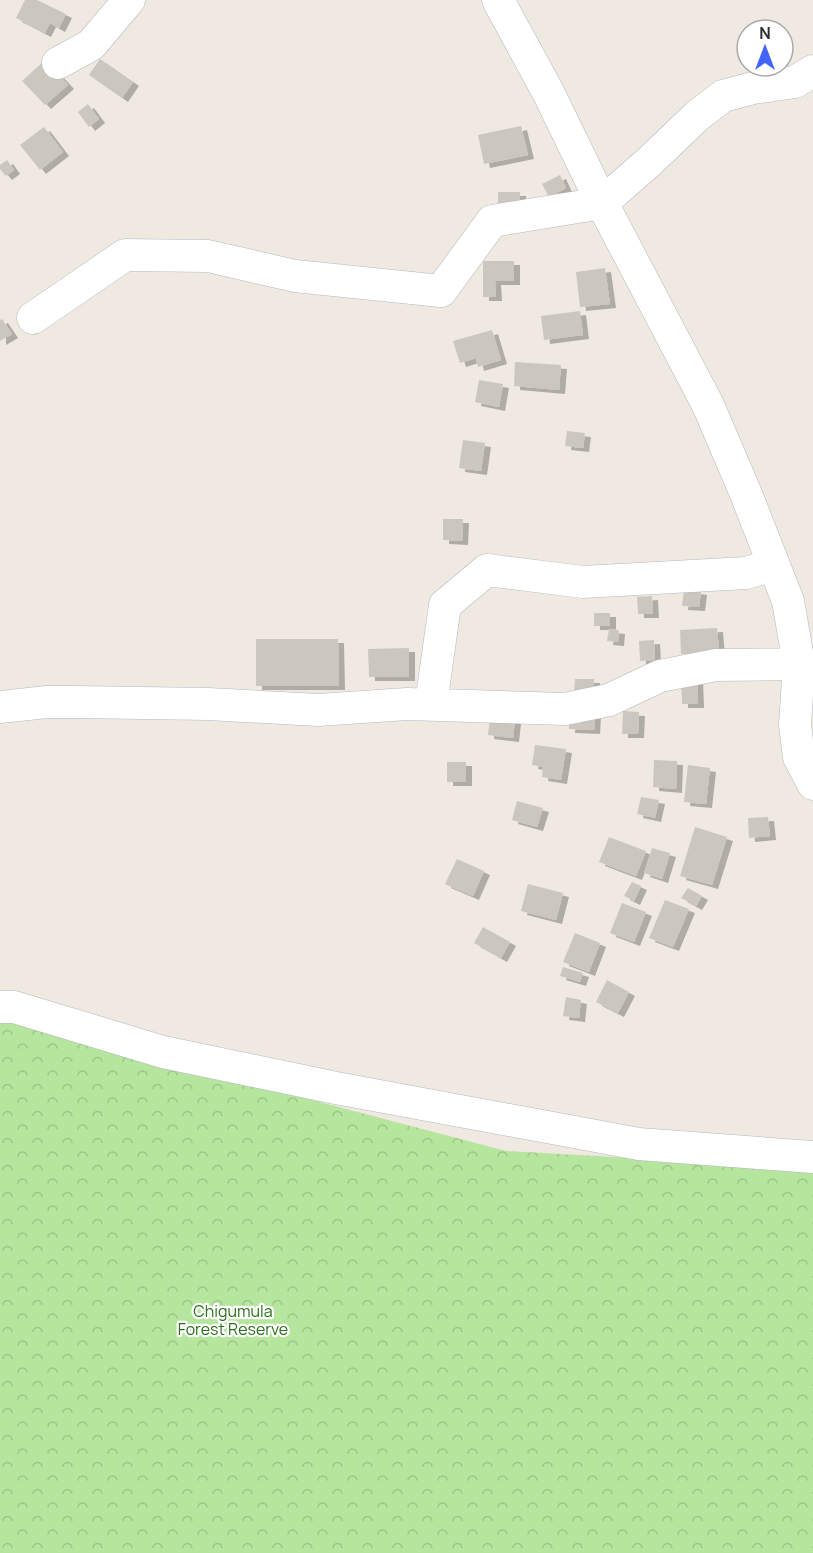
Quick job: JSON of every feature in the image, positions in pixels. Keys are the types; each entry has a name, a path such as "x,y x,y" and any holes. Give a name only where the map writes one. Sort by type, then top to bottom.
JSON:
{"street":[{"path":"58,63 91,45 129,0"},
{"path":"498,0 548,92 602,203 708,405 774,565 788,601 799,664 795,724 799,757 813,784"},
{"path":"33,318 125,255 208,256 295,276 441,291 492,221 602,203 697,116 723,96 753,88 795,82 813,72"},
{"path":"431,704 445,605 487,570 583,582 746,573 774,565"},
{"path":"0,707 75,702 208,704 318,710 431,704 565,709 609,700 660,676 716,665 799,664"},
{"path":"0,1007 14,1007 163,1052 336,1088 639,1144 813,1156"}],"green space":[{"name":"Chigumula Forest Reserve","path":"0,1018 506,1151 813,1170 813,1553 0,1553"}],"building":[{"path":"25,0 37,0 66,14 59,28 50,23 45,33 16,18"},
{"path":"100,59 133,82 122,98 89,75"},
{"path":"45,60 68,85 45,105 22,81"},
{"path":"88,104 99,119 89,127 78,112"},
{"path":"521,126 528,155 484,164 478,135"},
{"path":"44,127 63,152 40,170 20,145"},
{"path":"7,160 14,170 6,176 0,169 0,165"},
{"path":"560,175 566,188 549,197 542,184"},
{"path":"498,192 520,192 520,210 498,210"},
{"path":"483,261 514,261 514,281 495,281 496,297 483,297"},
{"path":"605,268 610,304 580,307 576,272"},
{"path":"580,311 583,335 544,340 541,316"},
{"path":"2,319 12,334 0,341 0,320"},
{"path":"492,330 501,360 478,367 476,358 460,363 453,341"},
{"path":"515,362 561,365 559,390 514,386"},
{"path":"479,380 503,384 499,407 475,402"},
{"path":"567,431 585,433 583,448 565,446"},
{"path":"463,440 485,443 481,471 459,468"},
{"path":"443,519 463,519 462,541 443,540"},
{"path":"684,589 701,591 699,607 682,606"},
{"path":"652,596 653,614 638,614 637,597"},
{"path":"594,613 610,613 610,626 594,626"},
{"path":"717,628 719,652 681,654 680,630"},
{"path":"609,629 619,630 618,642 607,641"},
{"path":"256,639 338,639 339,686 256,686"},
{"path":"654,640 655,660 640,661 639,641"},
{"path":"409,648 409,677 369,677 368,649"},
{"path":"697,675 698,704 682,704 681,676"},
{"path":"575,679 594,679 594,694 574,694"},
{"path":"570,711 595,713 594,730 569,729"},
{"path":"623,711 639,712 638,734 622,734"},
{"path":"490,717 515,720 513,738 488,735"},
{"path":"535,745 566,749 561,780 542,777 543,767 532,765"},
{"path":"654,760 677,761 676,789 653,787"},
{"path":"447,762 466,762 466,782 447,782"},
{"path":"688,765 710,768 706,804 684,802"},
{"path":"641,797 659,800 655,818 637,814"},
{"path":"517,801 543,808 537,827 512,820"},
{"path":"768,817 770,836 749,838 748,818"},
{"path":"695,827 727,837 712,885 680,876"},
{"path":"609,837 646,851 636,876 599,862"},
{"path":"652,848 670,853 662,879 644,873"},
{"path":"457,859 484,871 473,896 445,884"},
{"path":"632,882 641,886 634,901 624,896"},
{"path":"528,884 563,893 556,920 521,911"},
{"path":"688,888 702,896 696,906 681,898"},
{"path":"665,900 689,909 673,947 649,938"},
{"path":"622,903 646,912 634,942 610,933"},
{"path":"483,927 510,942 501,958 474,943"},
{"path":"575,933 600,943 589,972 563,962"},
{"path":"563,967 583,973 580,982 560,976"},
{"path":"607,980 629,992 618,1013 596,1002"},
{"path":"566,997 581,1000 579,1018 563,1016"}]}
